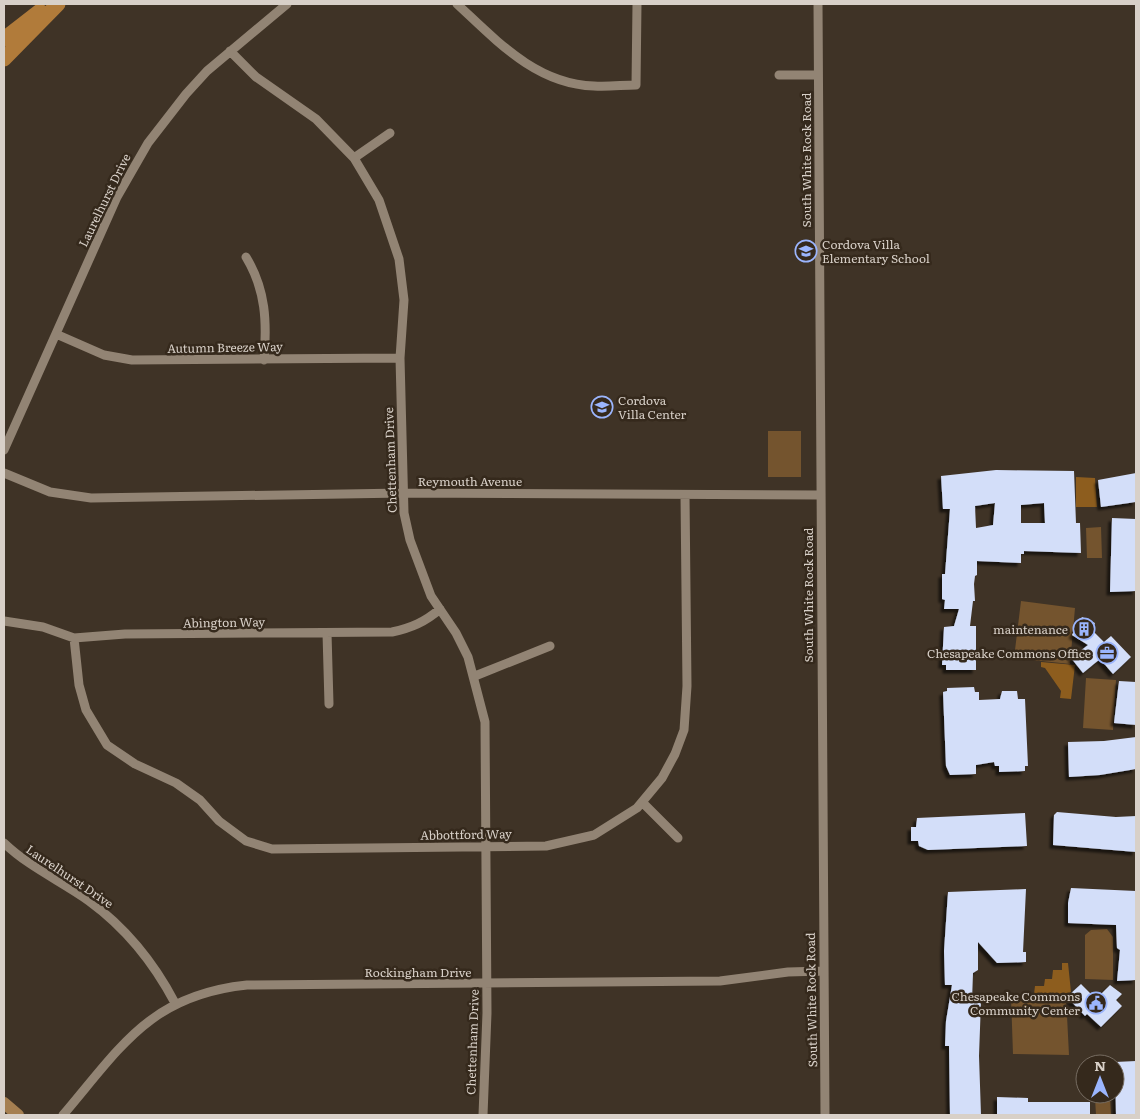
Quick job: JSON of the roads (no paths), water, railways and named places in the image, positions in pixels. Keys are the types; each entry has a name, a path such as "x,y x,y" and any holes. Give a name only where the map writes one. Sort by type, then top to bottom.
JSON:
{"highway":[{"path":"4,39 50,4"},
{"path":"4,58 58,4"}],"main road":[{"path":"4,1103 18,1115"}],"street":[{"name":"Laurelhurst Drive","path":"4,450 132,170 148,143 186,94 230,50 287,4"},
{"path":"457,4 508,52 525,64 555,78 594,86 636,85 637,4"},
{"name":"South White Rock Road","path":"818,4 825,1115"},
{"name":"Chettenham Drive","path":"230,50 256,77 316,118 354,158 379,200 399,259 404,300 400,358 404,513 410,540 427,588 456,633 475,676 485,722 486,984 483,1115"},
{"name":"South White Rock Road","path":"779,75 818,76"},
{"path":"354,158 390,133"},
{"path":"246,257 257,278 264,303 266,329 264,360"},
{"name":"Autumn Breeze Way","path":"56,334 104,355 132,360 400,358"},
{"name":"Reymouth Avenue","path":"4,473 50,492 78,497 403,493 820,495"},
{"name":"Abbottford Way","path":"74,638 79,685 86,710 107,746 135,764 176,783 200,800 219,821 246,841 272,849 546,846 580,839 607,827 643,803 662,778 675,754 684,730 687,686 685,495"},
{"name":"Abington Way","path":"4,621 43,627 74,638 124,634 392,632 404,630 427,620 440,609"},
{"path":"327,633 329,704"},
{"path":"475,676 550,646"},
{"path":"643,803 678,838"},
{"name":"Laurelhurst Drive","path":"4,843 27,863 89,901 110,918 150,962 175,1003"},
{"name":"Rockingham Drive","path":"63,1115 127,1039 150,1018 175,1003 199,993 247,985 720,981 788,972 823,971"}],"place":[{"name":"Cordova Villa Elementary School","path":"806,251"},
{"name":"Cordova Villa Center","path":"602,407"},
{"name":"maintenance","path":"1084,629"},
{"name":"Chesapeake Commons Office","path":"1107,653"},
{"name":"Chesapeake Commons Community Center","path":"1096,1003"}]}
